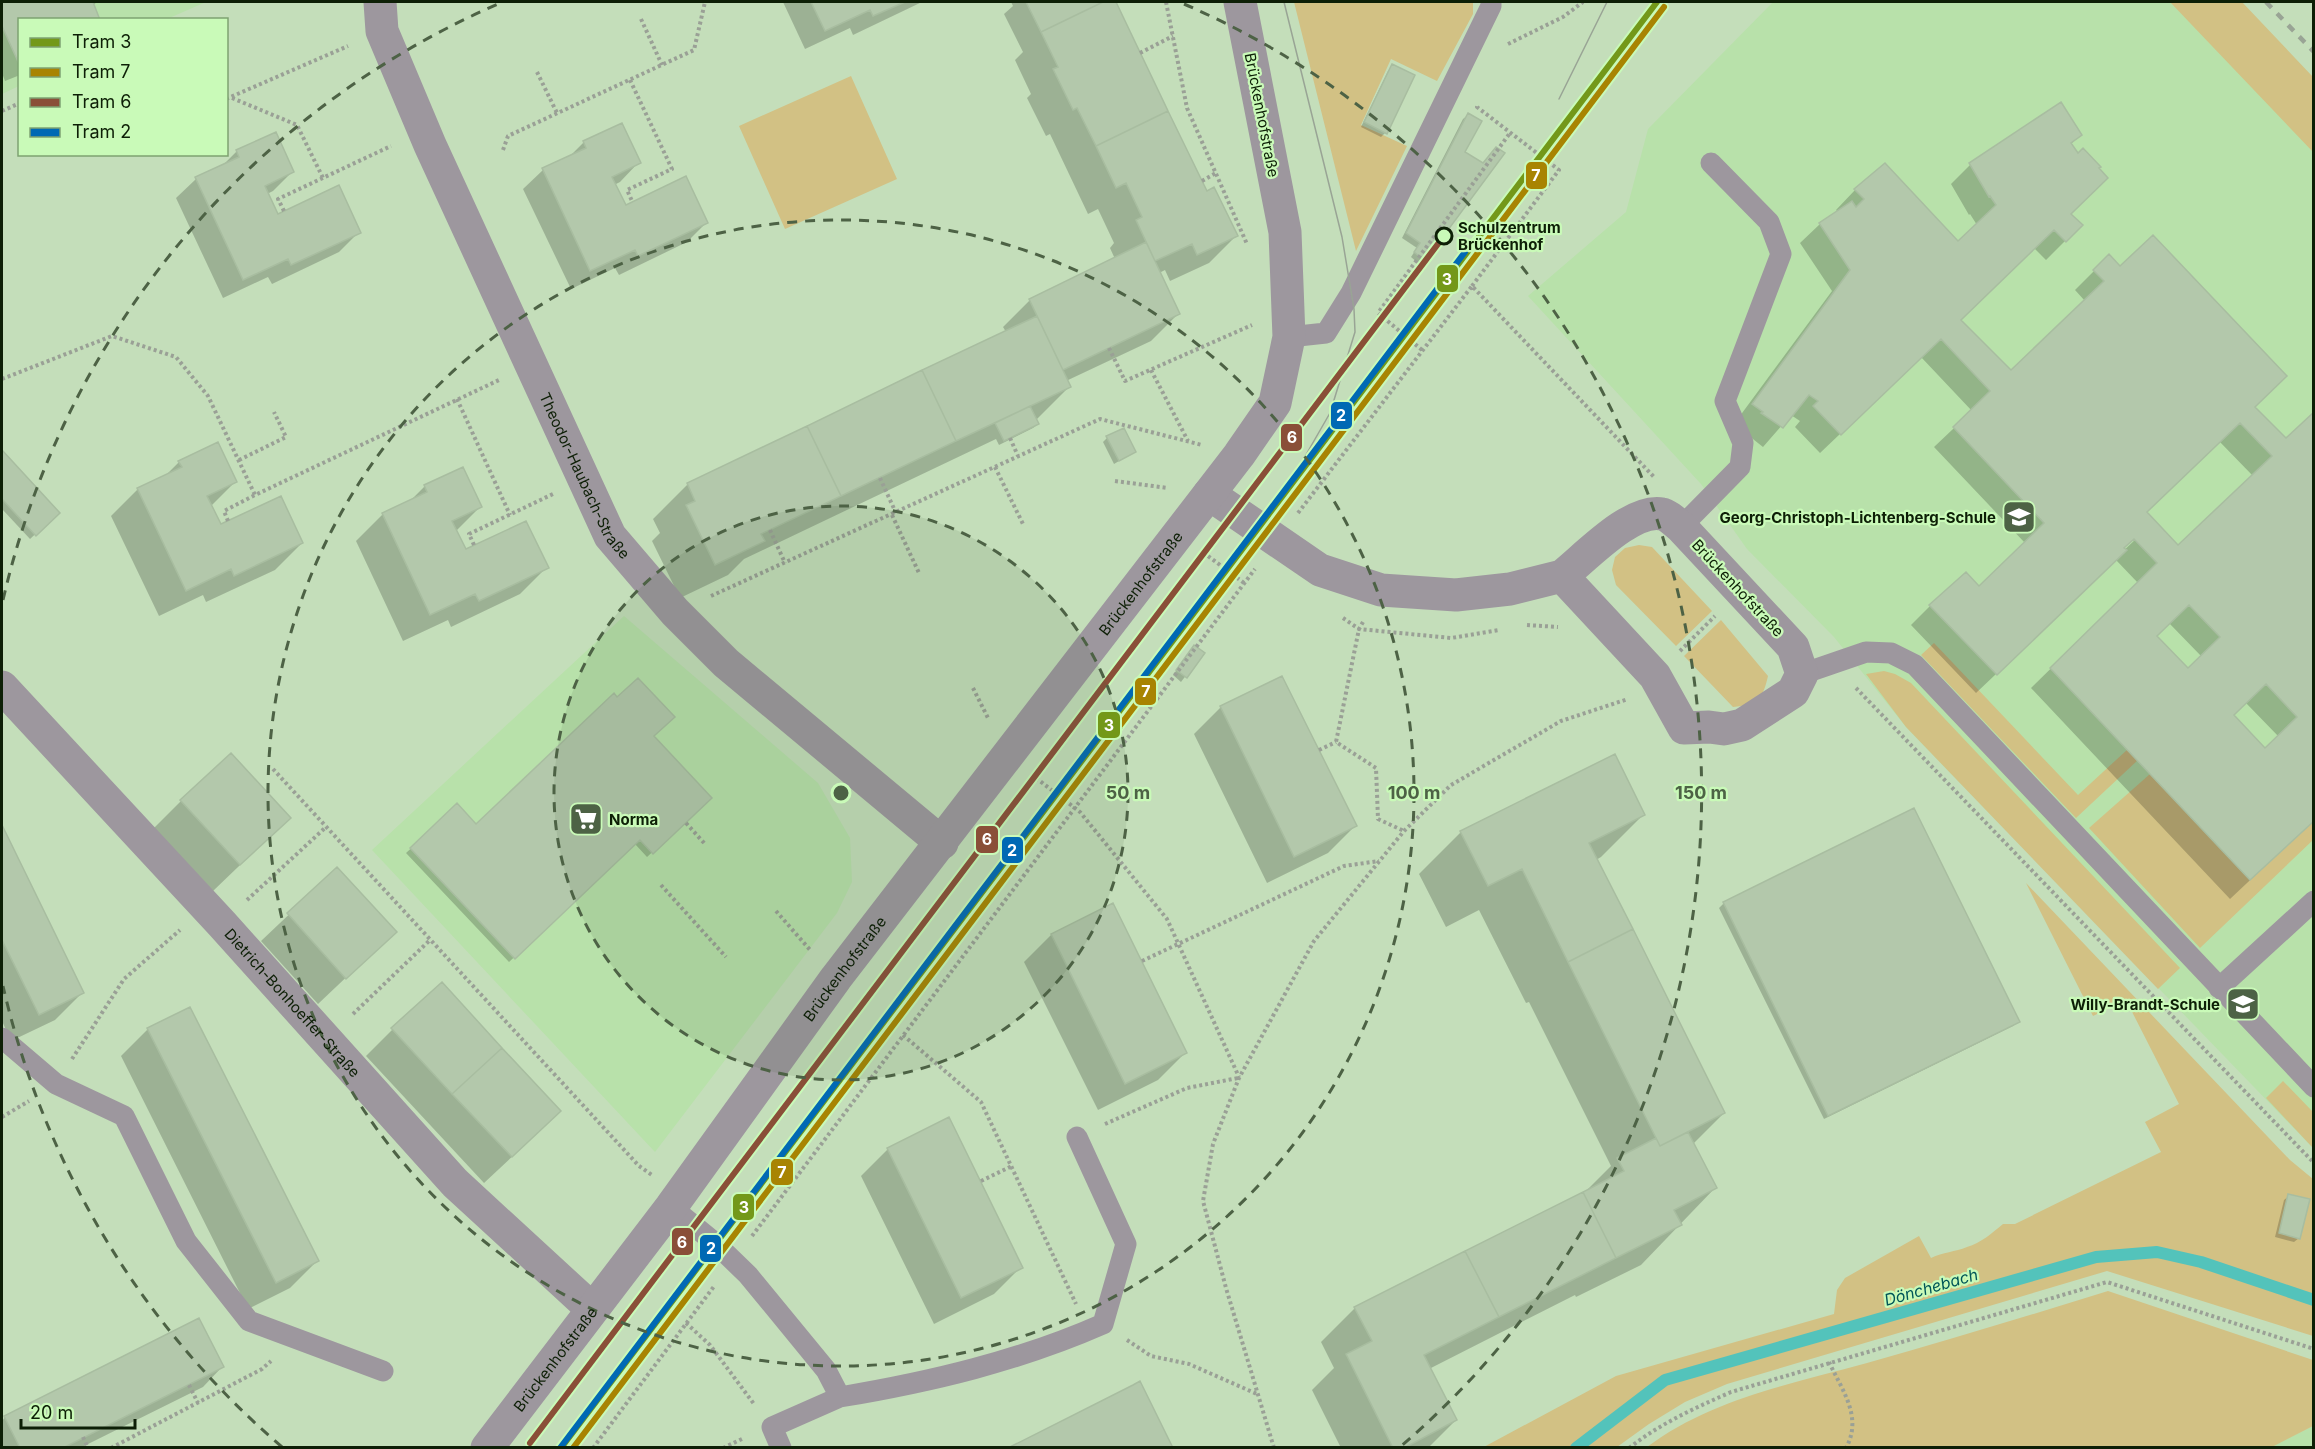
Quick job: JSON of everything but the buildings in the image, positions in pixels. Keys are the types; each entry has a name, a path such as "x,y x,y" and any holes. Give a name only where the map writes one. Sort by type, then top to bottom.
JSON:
{"street":[{"name":"Brückenhofstraße","path":"487,1448 591,1308 675,1201 836,978 1239,455 1275,403 1289,337 1285,232 1240,2"},
{"name":"Theodor-Haubach-Straße","path":"381,16 424,130 530,366 610,536 675,612 726,663 942,843"},
{"name":"Brückenhofstraße","path":"1209,494 1320,570 1381,590 1456,595 1510,589 1562,576 1627,523 1645,514 1664,514 1681,527 1793,647 1802,674"},
{"path":"1562,576 1655,675 1684,728 1724,729 1742,725 1793,692 1802,674"},
{"name":"Dietrich-Bonhoeffer-Straße","path":"2,687 214,915 455,1183 591,1308"}],"lane":[{"path":"1289,337 1326,333 1351,293 1491,2"},
{"path":"1681,527 1740,467 1743,443 1725,401 1781,254 1769,222 1711,163"},
{"path":"1802,674 1866,652 1891,653 1915,665 2313,1087"},
{"path":"2219,988 2313,901"},
{"path":"2,1038 56,1084 124,1116 186,1240 249,1321 382,1371"},
{"path":"781,1448 771,1427 840,1396 897,1387 998,1363 1096,1327 1126,1244 1077,1137"},
{"path":"675,1201 748,1275 826,1370 840,1396"}],"path":[{"path":"503,150 508,136 694,50 705,2"},
{"path":"1166,2 1187,108 1248,246"},
{"path":"1505,51 1509,42 1563,17 1583,2"},
{"path":"229,98 381,16"},
{"path":"641,19 662,65"},
{"path":"1140,53 1173,36"},
{"path":"537,72 557,113"},
{"path":"630,80 672,169 627,190 632,201"},
{"path":"229,98 297,125 323,178"},
{"path":"1472,286 1559,170 1477,107 1482,98"},
{"path":"2,111 18,104"},
{"path":"284,211 278,199 424,130"},
{"path":"1422,350 1378,313 1510,133"},
{"path":"1202,181 1216,173"},
{"path":"1109,348 1125,381 1251,326 1253,316"},
{"path":"2,379 112,336 176,357 208,396 255,495"},
{"path":"228,521 224,511 255,495 530,366"},
{"path":"1151,370 1188,442"},
{"path":"457,399 510,515"},
{"path":"239,460 286,437 274,412"},
{"path":"675,612 1100,419 1239,455"},
{"path":"1010,438 1018,456"},
{"path":"995,467 1023,524"},
{"path":"880,477 919,573"},
{"path":"474,545 469,534 583,480"},
{"path":"1115,482 1209,494"},
{"path":"770,530 785,563"},
{"path":"1178,534 1244,583"},
{"path":"593,1448 1276,541"},
{"path":"1336,742 1359,629 1381,590"},
{"path":"1655,675 1740,591"},
{"path":"1340,615 1359,629 1450,638 1505,628"},
{"path":"1516,627 1527,625 1558,627 1566,635"},
{"path":"1274,1448 1226,1288 1203,1201 1213,1144 1239,1078 1314,941 1404,831 1451,784 1561,721 1634,697 1625,689"},
{"path":"1319,750 1336,742"},
{"path":"1336,742 1376,768 1378,819 1404,831"},
{"path":"273,769 639,1166 675,1201"},
{"path":"1074,807 1167,919 1239,1078"},
{"path":"686,823 705,844"},
{"path":"2,1118 56,1084 124,979 214,915 326,827"},
{"path":"1142,961 1344,866 1379,861"},
{"path":"661,885 726,957"},
{"path":"776,910 836,978"},
{"path":"326,1039 430,940"},
{"path":"903,1035 981,1102 1096,1327 1151,1356 1189,1364 1258,1394"},
{"path":"1077,1137 1187,1088 1239,1078"},
{"path":"981,1181 1012,1166"},
{"path":"1629,1448 1653,1430 1700,1405 1731,1392 2107,1281 2313,1348"},
{"path":"686,1323 710,1345 771,1427"},
{"path":"111,1448 262,1369 295,1339"},
{"path":"1829,1362 1853,1413 1851,1439 1846,1448"},
{"path":"189,1385 198,1403"},
{"path":"83,1437 88,1448"}],"shaded area":[{"path":"2,2 206,2 169,18 18,18 18,86 2,94"},
{"path":"1294,2 1473,2 1473,14 1437,81 1391,59 1361,125 1407,146 1356,251"},
{"name":"Georg-Christoph-Lichtenberg-Schule","path":"1773,2 2171,2 2313,150 2313,1148 1906,727 1834,637 1747,549 1701,484 1528,296 1626,212 1648,129"},
{"path":"2170,2 2242,2 2313,77 2313,152"},
{"path":"851,76 897,179 785,229 739,126"},
{"path":"1639,545 1652,547 1712,611 1676,646 1616,585 1612,570 1615,557 1625,548"},
{"path":"624,616 818,783 850,838 852,882 837,913 655,1152 372,850"},
{"path":"1721,620 1768,676 1761,695 1748,705 1733,707 1684,656"},
{"path":"1934,643 2078,795 2128,749 2138,760 2076,818 1921,655"},
{"path":"1884,671 1911,683 2180,968 2158,989 1906,727 1866,674"},
{"path":"2150,774 2250,880 2313,821 2313,840 2200,948 2089,828"},
{"path":"2026,883 2290,1160 2313,1179 2313,1336 2107,1271 1727,1384 1685,1402 1617,1447 1482,1448 1616,1376 1834,1314 1837,1290 1845,1278 1919,1236 1931,1258 1962,1249 1982,1240 2003,1224 2015,1224 2161,1152 2145,1122 2179,1104 2126,1000 2093,1016"},
{"path":"2283,1081 2313,1112 2313,1148 2266,1098"},
{"path":"2108,1291 2313,1360 2313,1426 2270,1448 1647,1447 1672,1430 1698,1417 1752,1395 1928,1346"},
{"path":"2313,1426 2313,1447 2270,1447"}],"waterway":[{"name":"Dönchebach","path":"1576,1448 1665,1380 2096,1257 2157,1252 2201,1262 2314,1300"}],"tram line":[{"path":"1284,2 1342,237 1354,309 1355,332 1330,413 1284,493"},
{"path":"1559,99 1607,2"},
{"name":"3","path":"561,1448 1657,2"},
{"name":"7","path":"573,1448 1664,7"},
{"name":"6","path":"530,1443 1444,236"},
{"name":"2","path":"560,1448 1465,252"}],"railway":[{"path":"2266,2 2314,52"}],"place":[{"name":"Schulzentrum Brückenhof","path":"1444,236"},
{"name":"Georg-Christoph-Lichtenberg-Schule","path":"2019,517"},
{"name":"Norma","path":"586,819"},
{"name":"Willy-Brandt-Schule","path":"2243,1004"}]}
